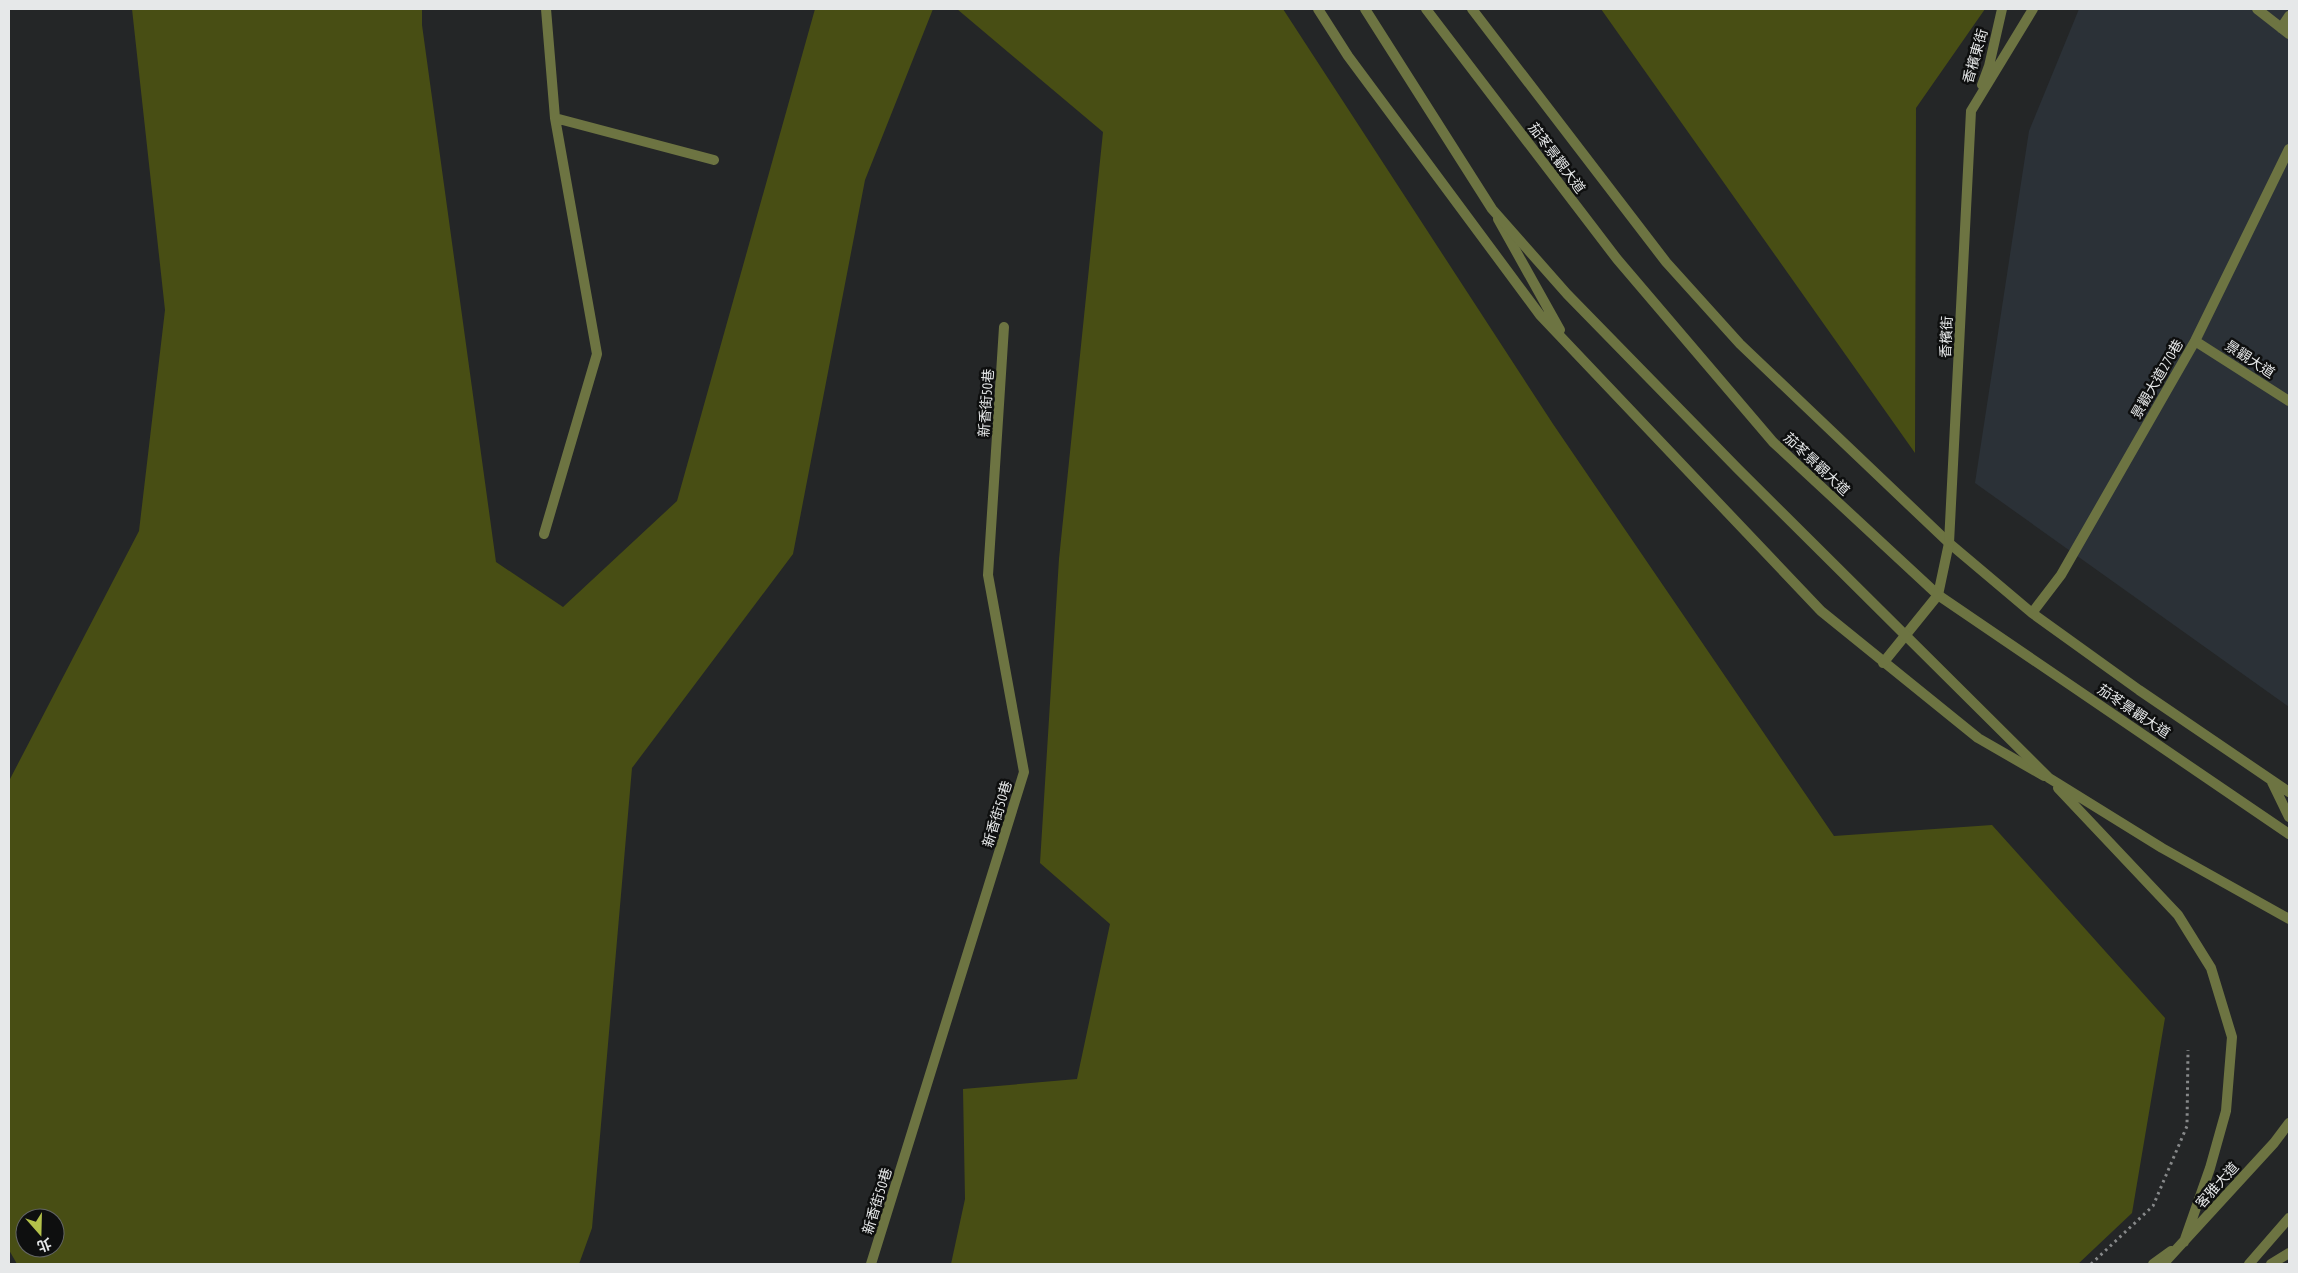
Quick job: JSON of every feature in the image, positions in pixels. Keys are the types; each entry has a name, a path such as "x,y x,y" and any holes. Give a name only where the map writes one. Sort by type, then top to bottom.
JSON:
{"street":[{"path":"544,534 597,354 555,118 546,9"},
{"path":"1318,9 1348,56 1534,307 1821,611 1978,738 2049,778 2162,848 2289,919"},
{"path":"1365,9 1492,209 1567,344"},
{"name":"茄苳景觀大道","path":"1426,9 1617,259 1773,442 1938,595 2289,834"},
{"name":"茄苳景觀大道","path":"1472,9 1666,262 1740,344 1949,543 2032,613 2139,690 2289,792"},
{"name":"香檳東街","path":"1972,111 1989,66 2002,9"},
{"name":"香檳街","path":"1883,663 1904,634 1938,595 1949,543 1972,111 2033,9"},
{"path":"2257,9 2285,31 2289,16"},
{"path":"555,118 714,160"},
{"name":"景觀大道270巷","path":"2032,613 2061,575 2195,341 2289,148"},
{"path":"1492,209 1567,294 1738,469 2049,778 2178,915 2211,968 2232,1036 2226,1111 2210,1168 2184,1242 2153,1264"},
{"name":"新香街50巷","path":"871,1264 1024,772 988,574 1004,327"},
{"name":"景觀大道","path":"2195,341 2289,401"},
{"path":"2271,780 2289,817"},
{"name":"客雅大道","path":"2164,1264 2274,1143 2289,1123"},
{"path":"2249,1264 2289,1218"},
{"path":"2271,1264 2289,1253"}],"path":[{"path":"2090,1264 2152,1206 2187,1126 2188,1050"}],"shaded area":[{"path":"2079,9 2289,9 2289,707 1975,483 2029,131"}],"green space":[{"path":"132,9 422,9 422,25 496,562 563,607 677,501 815,9 933,9 865,180 793,554 632,768 592,1228 579,1264 17,1264 9,1250 9,781 139,531 165,310"},
{"path":"957,9 1283,9 1553,424 1834,836 1992,825 2165,1018 2132,1213 2078,1264 951,1264 965,1199 963,1089 1077,1079 1110,924 1040,863 1059,559 1103,132"},
{"path":"1601,9 1985,9 1916,108 1915,453"}]}
